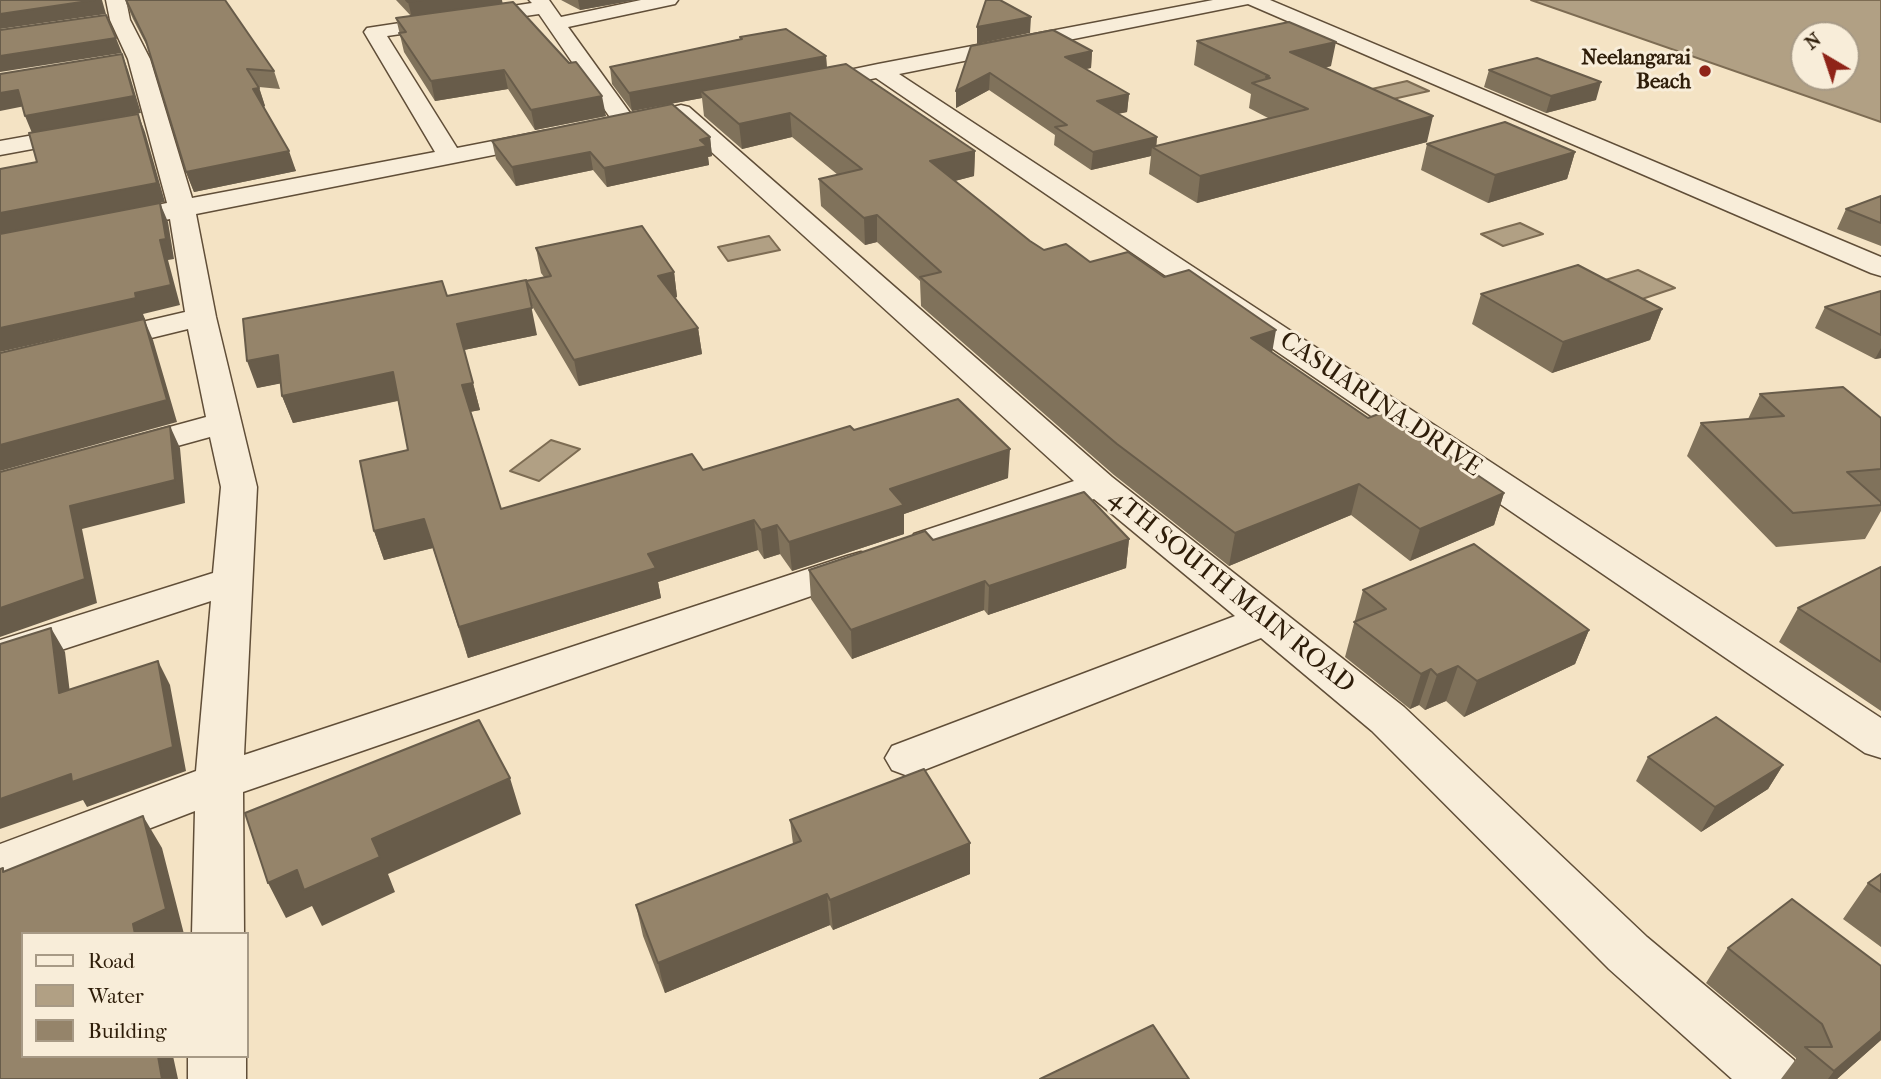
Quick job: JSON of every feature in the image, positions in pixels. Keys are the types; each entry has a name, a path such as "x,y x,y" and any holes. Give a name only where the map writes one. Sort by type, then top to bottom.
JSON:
{"street":[{"path":"449,155 374,32 546,10 668,0"},
{"path":"786,90 1242,0"},
{"path":"1254,0 1881,267"},
{"name":"4TH SOUTH MAIN ROAD","path":"546,10 664,115 1099,485 1388,719 1628,953 1774,1079"},
{"path":"110,15 145,122 182,208 201,317 239,486 219,782 218,932"},
{"name":"CASUARINA DRIVE","path":"878,71 1881,741"},
{"path":"598,128 664,115"},
{"path":"0,148 105,129"},
{"path":"91,226 571,133"},
{"path":"0,365 201,317"},
{"path":"92,459 225,422"},
{"path":"0,865 219,782 1099,485"},
{"path":"0,655 233,580"},
{"path":"908,758 1266,620"},
{"path":"217,1058 217,1079"}],"water":[{"path":"1531,0 1881,0 1881,122 1792,91 1860,91 1860,21 1790,21 1790,90"},
{"path":"1407,81 1429,91 1375,103 1354,93"},
{"path":"1520,223 1543,234 1503,246 1481,234"},
{"path":"769,236 780,250 728,261 718,247"},
{"path":"1638,270 1675,288 1615,308 1579,288"},
{"path":"551,440 580,449 539,481 510,471"}],"building":[{"path":"0,0 95,0 0,14"},
{"path":"126,0 225,0 274,71 247,69 259,88 253,89 289,151 186,172 146,41"},
{"path":"986,0 1000,0 1031,17 977,27"},
{"path":"513,2 569,63 576,62 602,96 531,110 504,70 431,81 399,33 406,32 396,18"},
{"path":"106,15 116,38 0,56 0,30"},
{"path":"1289,22 1336,42 1290,52 1433,116 1200,176 1152,147 1308,109 1252,83 1270,78 1266,77 1269,76 1197,41"},
{"path":"786,29 826,56 629,93 610,67 742,39 740,37"},
{"path":"1053,30 1092,51 1065,57 1129,94 1097,101 1157,137 1093,152 1055,127 1067,125 990,73 956,91 971,46"},
{"path":"122,54 134,96 25,116 18,90 0,93 0,74"},
{"path":"1537,58 1601,82 1551,96 1489,70"},
{"path":"846,64 975,151 930,161 1030,241 1044,250 1066,244 1090,262 1128,252 1164,277 1189,270 1276,330 1251,338 1368,418 1384,412 1504,493 1420,529 1359,484 1235,533 1117,444 920,277 941,272 877,215 864,218 819,179 862,169 790,113 739,124 701,91"},
{"path":"672,104 710,137 700,140 707,146 604,168 590,152 512,167 492,141"},
{"path":"138,114 157,183 0,213 0,169 37,162 29,133"},
{"path":"1505,122 1575,152 1495,175 1427,144"},
{"path":"1881,196 1881,223 1846,209"},
{"path":"160,203 166,239 160,240 171,285 135,293 136,298 0,328 0,234"},
{"path":"642,226 674,272 658,276 698,328 574,360 526,281 551,276 536,248"},
{"path":"1578,265 1662,309 1563,342 1481,294"},
{"path":"526,280 532,308 457,324 473,383 462,385 501,509 692,454 703,470 850,426 854,430 958,399 1010,449 890,489 904,505 789,542 777,525 761,530 754,520 648,554 656,568 459,627 424,519 374,531 360,461 408,450 393,372 282,396 278,355 247,361 243,319 442,281 447,296"},
{"path":"1881,291 1881,335 1825,307"},
{"path":"144,319 167,400 0,445 0,353"},
{"path":"1843,387 1881,418 1881,469 1847,472 1881,502 1881,505 1793,513 1701,423 1784,416 1760,394"},
{"path":"170,426 175,480 70,506 85,579 0,608 0,472"},
{"path":"1084,492 1129,539 989,586 985,581 851,630 809,570 925,531 933,540"},
{"path":"1474,544 1589,630 1477,681 1458,666 1437,675 1431,669 1421,674 1354,622 1386,609 1363,590"},
{"path":"1881,567 1881,662 1798,608"},
{"path":"51,628 59,693 158,661 173,747 72,782 71,774 0,799 0,644"},
{"path":"1716,717 1783,765 1715,807 1648,757"},
{"path":"479,720 510,778 372,839 380,857 304,890 297,870 268,883 245,813"},
{"path":"924,769 970,843 830,900 827,894 658,963 636,905 801,841 790,820"},
{"path":"143,816 166,909 133,924 135,932 21,932 21,1058 158,1058 162,1079 0,1079 0,869 3,868 3,872"},
{"path":"1881,874 1881,892 1868,883"},
{"path":"1792,899 1881,966 1881,1031 1834,1071 1805,1047 1832,1047 1822,1024 1728,948"},
{"path":"1153,1025 1189,1079 1040,1079"}],"place":[{"name":"Neelangarai Beach","path":"1705,71"}]}
